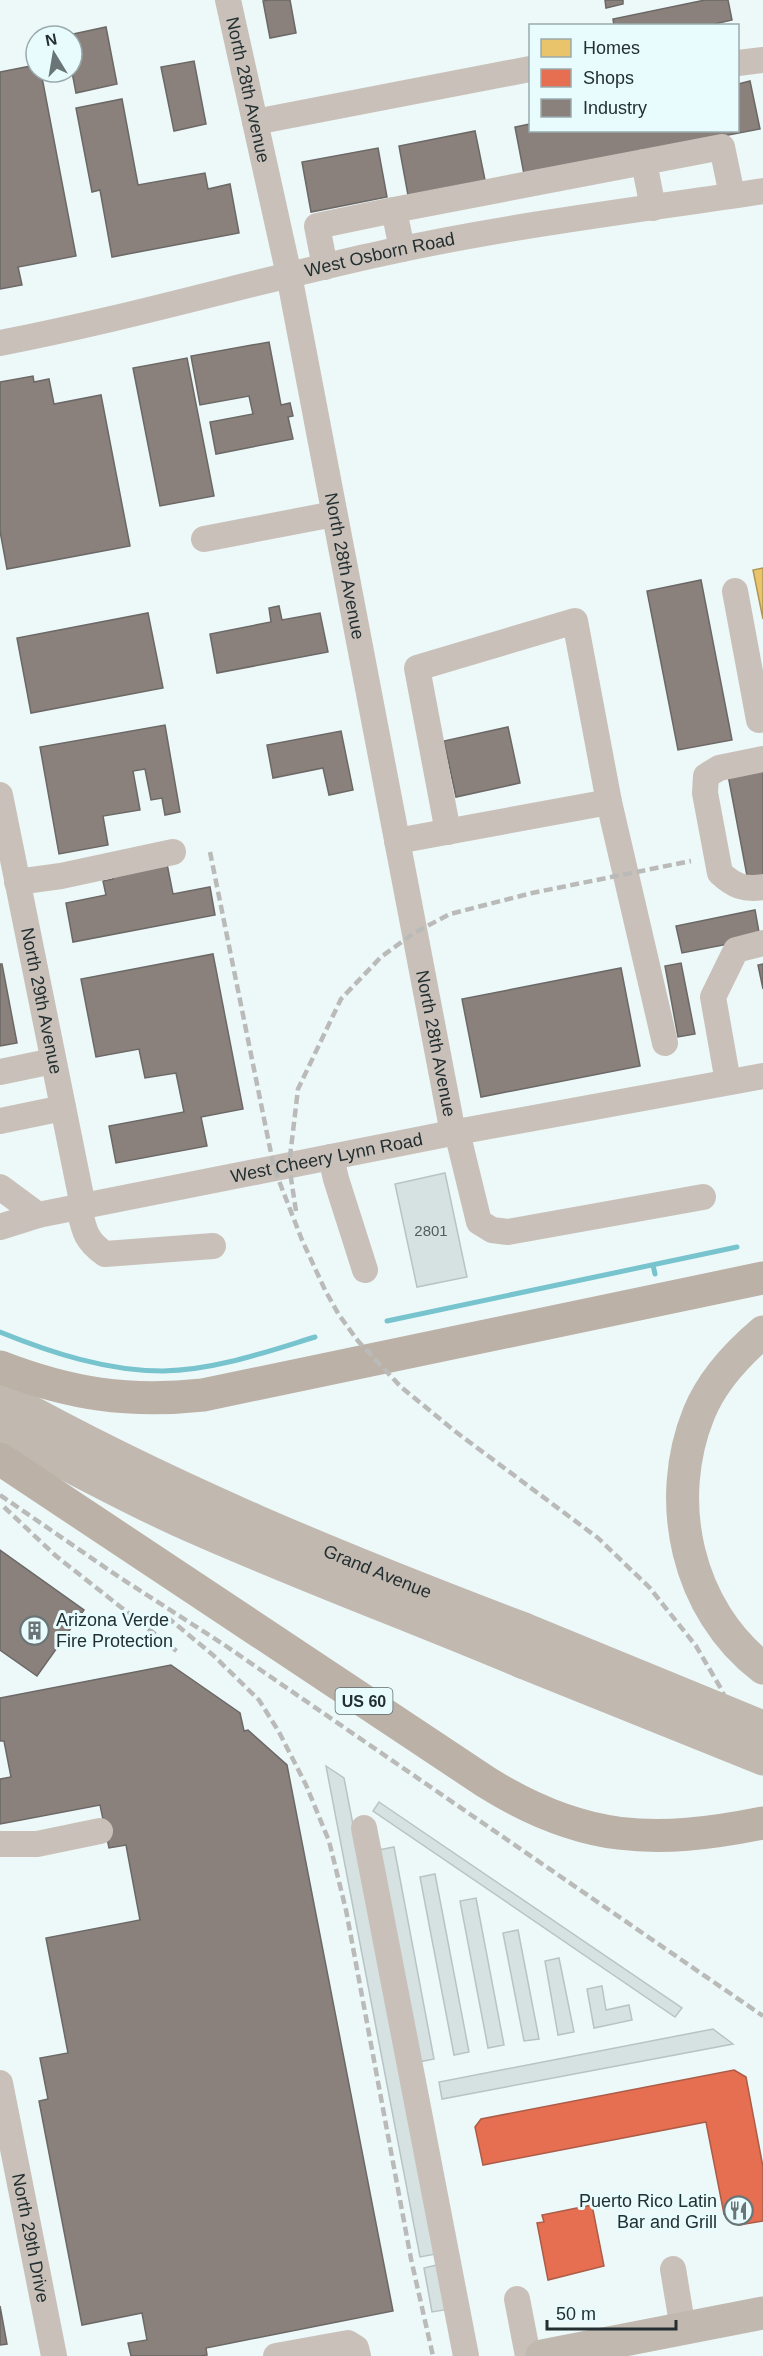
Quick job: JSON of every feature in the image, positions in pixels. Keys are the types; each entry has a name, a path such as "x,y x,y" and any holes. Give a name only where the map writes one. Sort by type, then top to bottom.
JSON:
{"highway":[{"path":"0,1367 46,1384 99,1395 150,1398 203,1395 763,1278"},
{"name":"US 60","path":"0,1459 486,1782 526,1806 573,1825 631,1835 689,1835 763,1823"}],"main road":[{"path":"763,1332 740,1352 723,1372 699,1412 686,1457 682,1497 682,1515 688,1553 702,1590 730,1636 763,1668"},
{"name":"Grand Avenue","path":"0,1395 96,1448 206,1499 352,1562 524,1629 763,1727"},
{"name":"Grand Avenue","path":"0,1429 96,1480 186,1523 305,1574 763,1759"},
{"path":"542,2356 633,2348 683,2329 763,2313"}],"street":[{"name":"North 28th Avenue","path":"228,0 289,276 455,1132 479,1222 492,1230 508,1232 703,1197"},
{"path":"739,63 763,60"},
{"path":"255,122 529,69"},
{"path":"325,267 317,226 722,147 732,195"},
{"path":"644,162 653,208"},
{"name":"West Osborn Road","path":"0,343 84,327 402,249 763,190"},
{"path":"493,191 501,231"},
{"path":"394,210 402,249"},
{"path":"204,539 334,514"},
{"path":"735,591 754,646 759,720"},
{"path":"448,832 417,669 575,621 609,802 665,1043"},
{"path":"763,759 718,768 706,776 705,793 720,873 743,889 763,886"},
{"name":"North 29th Avenue","path":"0,795 63,1108 84,1230 91,1244 105,1254 213,1245"},
{"path":"397,842 609,802"},
{"path":"17,882 61,876 173,852"},
{"path":"729,1082 713,997 736,950 763,943"},
{"path":"0,1072 53,1061"},
{"name":"West Cheery Lynn Road","path":"0,1227 38,1215 455,1132 763,1076"},
{"path":"0,1121 63,1108"},
{"path":"331,1157 365,1270"},
{"path":"0,1187 38,1215"},
{"path":"364,1828 466,2356"},
{"path":"0,1844 37,1844 99,1831"},
{"name":"North 29th Drive","path":"0,2083 54,2356"},
{"path":"673,2269 683,2329"},
{"path":"517,2299 528,2356"},
{"path":"276,2356 348,2343 356,2348 358,2356"}],"building: Homes":[{"path":"763,568 763,619 753,570"}],"building: Shops":[{"path":"734,2070 746,2077 763,2167 763,2221 739,2225 724,2214 706,2122 483,2165 475,2127 481,2119"},
{"path":"592,2205 604,2266 548,2280 537,2223 544,2222 542,2215"}],"building: Industry":[{"path":"290,0 296,33 270,38 263,1"},
{"path":"605,0 623,0 623,4 606,8"},
{"path":"705,0 728,0 732,20 715,24 614,24 613,19"},
{"path":"106,27 117,84 76,93 74,84 84,84 84,32"},
{"path":"194,61 206,124 174,131 161,67"},
{"path":"24,67 24,84 43,84 76,256 18,267 22,285 0,289 0,72"},
{"path":"750,81 760,129 524,174 515,127 529,124 529,132 739,132 739,84"},
{"path":"122,99 138,185 205,173 208,189 230,184 239,233 112,257 100,190 92,192 76,108"},
{"path":"475,131 485,180 408,195 399,146"},
{"path":"378,148 387,197 311,212 302,162"},
{"path":"269,342 281,405 290,403 293,416 288,417 293,439 216,454 210,422 253,414 249,396 200,405 191,356"},
{"path":"187,358 214,496 160,506 133,368"},
{"path":"33,376 34,382 49,379 54,404 101,395 130,546 7,569 0,531 0,382"},
{"path":"701,580 732,740 678,750 647,591"},
{"path":"279,606 282,620 320,613 328,652 217,673 210,634 271,622 269,608"},
{"path":"148,613 163,688 31,713 17,638"},
{"path":"165,725 180,812 165,815 162,798 151,800 145,769 133,771 140,810 103,816 108,845 59,854 40,747"},
{"path":"508,727 520,783 456,797 444,741"},
{"path":"341,731 353,790 329,795 323,768 273,778 267,745"},
{"path":"763,769 763,878 748,881 728,775"},
{"path":"166,859 173,894 210,887 215,915 73,942 66,903 106,895 103,881 113,879 111,870"},
{"path":"755,910 760,938 682,953 676,926"},
{"path":"213,954 243,1109 201,1117 207,1146 116,1163 109,1126 184,1112 176,1073 145,1078 139,1049 96,1057 81,979"},
{"path":"681,963 695,1034 678,1037 665,966"},
{"path":"0,964 2,964 17,1043 0,1046"},
{"path":"763,964 763,989 758,965"},
{"path":"621,968 640,1066 481,1097 462,999"},
{"name":"Arizona Verde Fire Protection","path":"0,1550 84,1610 37,1676 0,1650"},
{"path":"171,1665 240,1713 244,1731 248,1730 287,1765 393,2311 206,2348 207,2355 131,2356 128,2343 147,2340 142,2313 82,2325 39,2101 48,2099 40,2058 68,2053 46,1938 140,1920 126,1845 109,1848 100,1805 0,1824 0,1779 11,1777 4,1741 0,1741 0,1698"},
{"path":"0,2306 7,2344 0,2345"}],"building: Other":[{"path":"445,1173 467,1277 417,1287 395,1184"},
{"path":"326,1766 344,1778 436,2254 420,2257"},
{"path":"379,1802 682,2008 675,2017 373,1811"},
{"path":"394,1847 434,2059 419,2062 378,1850"},
{"path":"435,1874 469,2052 454,2055 420,1877"},
{"path":"476,1898 504,2045 488,2048 460,1901"},
{"path":"518,1930 539,2039 524,2041 503,1933"},
{"path":"559,1958 574,2032 558,2035 545,1961"},
{"path":"602,1986 606,2010 629,2005 632,2020 594,2028 587,1989"},
{"path":"713,2029 733,2044 442,2099 439,2082"},
{"path":"441,2264 450,2309 432,2312 424,2268"}],"waterway":[{"path":"387,1321 737,1247"},
{"path":"653,1265 655,1274"},
{"path":"0,1332 80,1359 121,1368 163,1371 221,1364 315,1337"}],"railway":[{"path":"210,852 274,1168 302,1240 339,1315 358,1341 401,1387 456,1432 598,1538 649,1587 696,1646 720,1687 763,1775"},
{"path":"296,1211 289,1165 298,1089 341,999 381,957 414,933 450,914 532,893 691,861"},
{"path":"0,1495 119,1577 223,1644 763,2016"},
{"path":"4,1507 56,1556 179,1653"},
{"path":"167,1617 213,1655 259,1700 279,1732 306,1785 329,1841 346,1910 411,2259 433,2356"}],"place":[{"name":"Arizona Verde Fire Protection","path":"35,1630"},
{"name":"Puerto Rico Latin Bar and Grill","path":"738,2211"}]}
